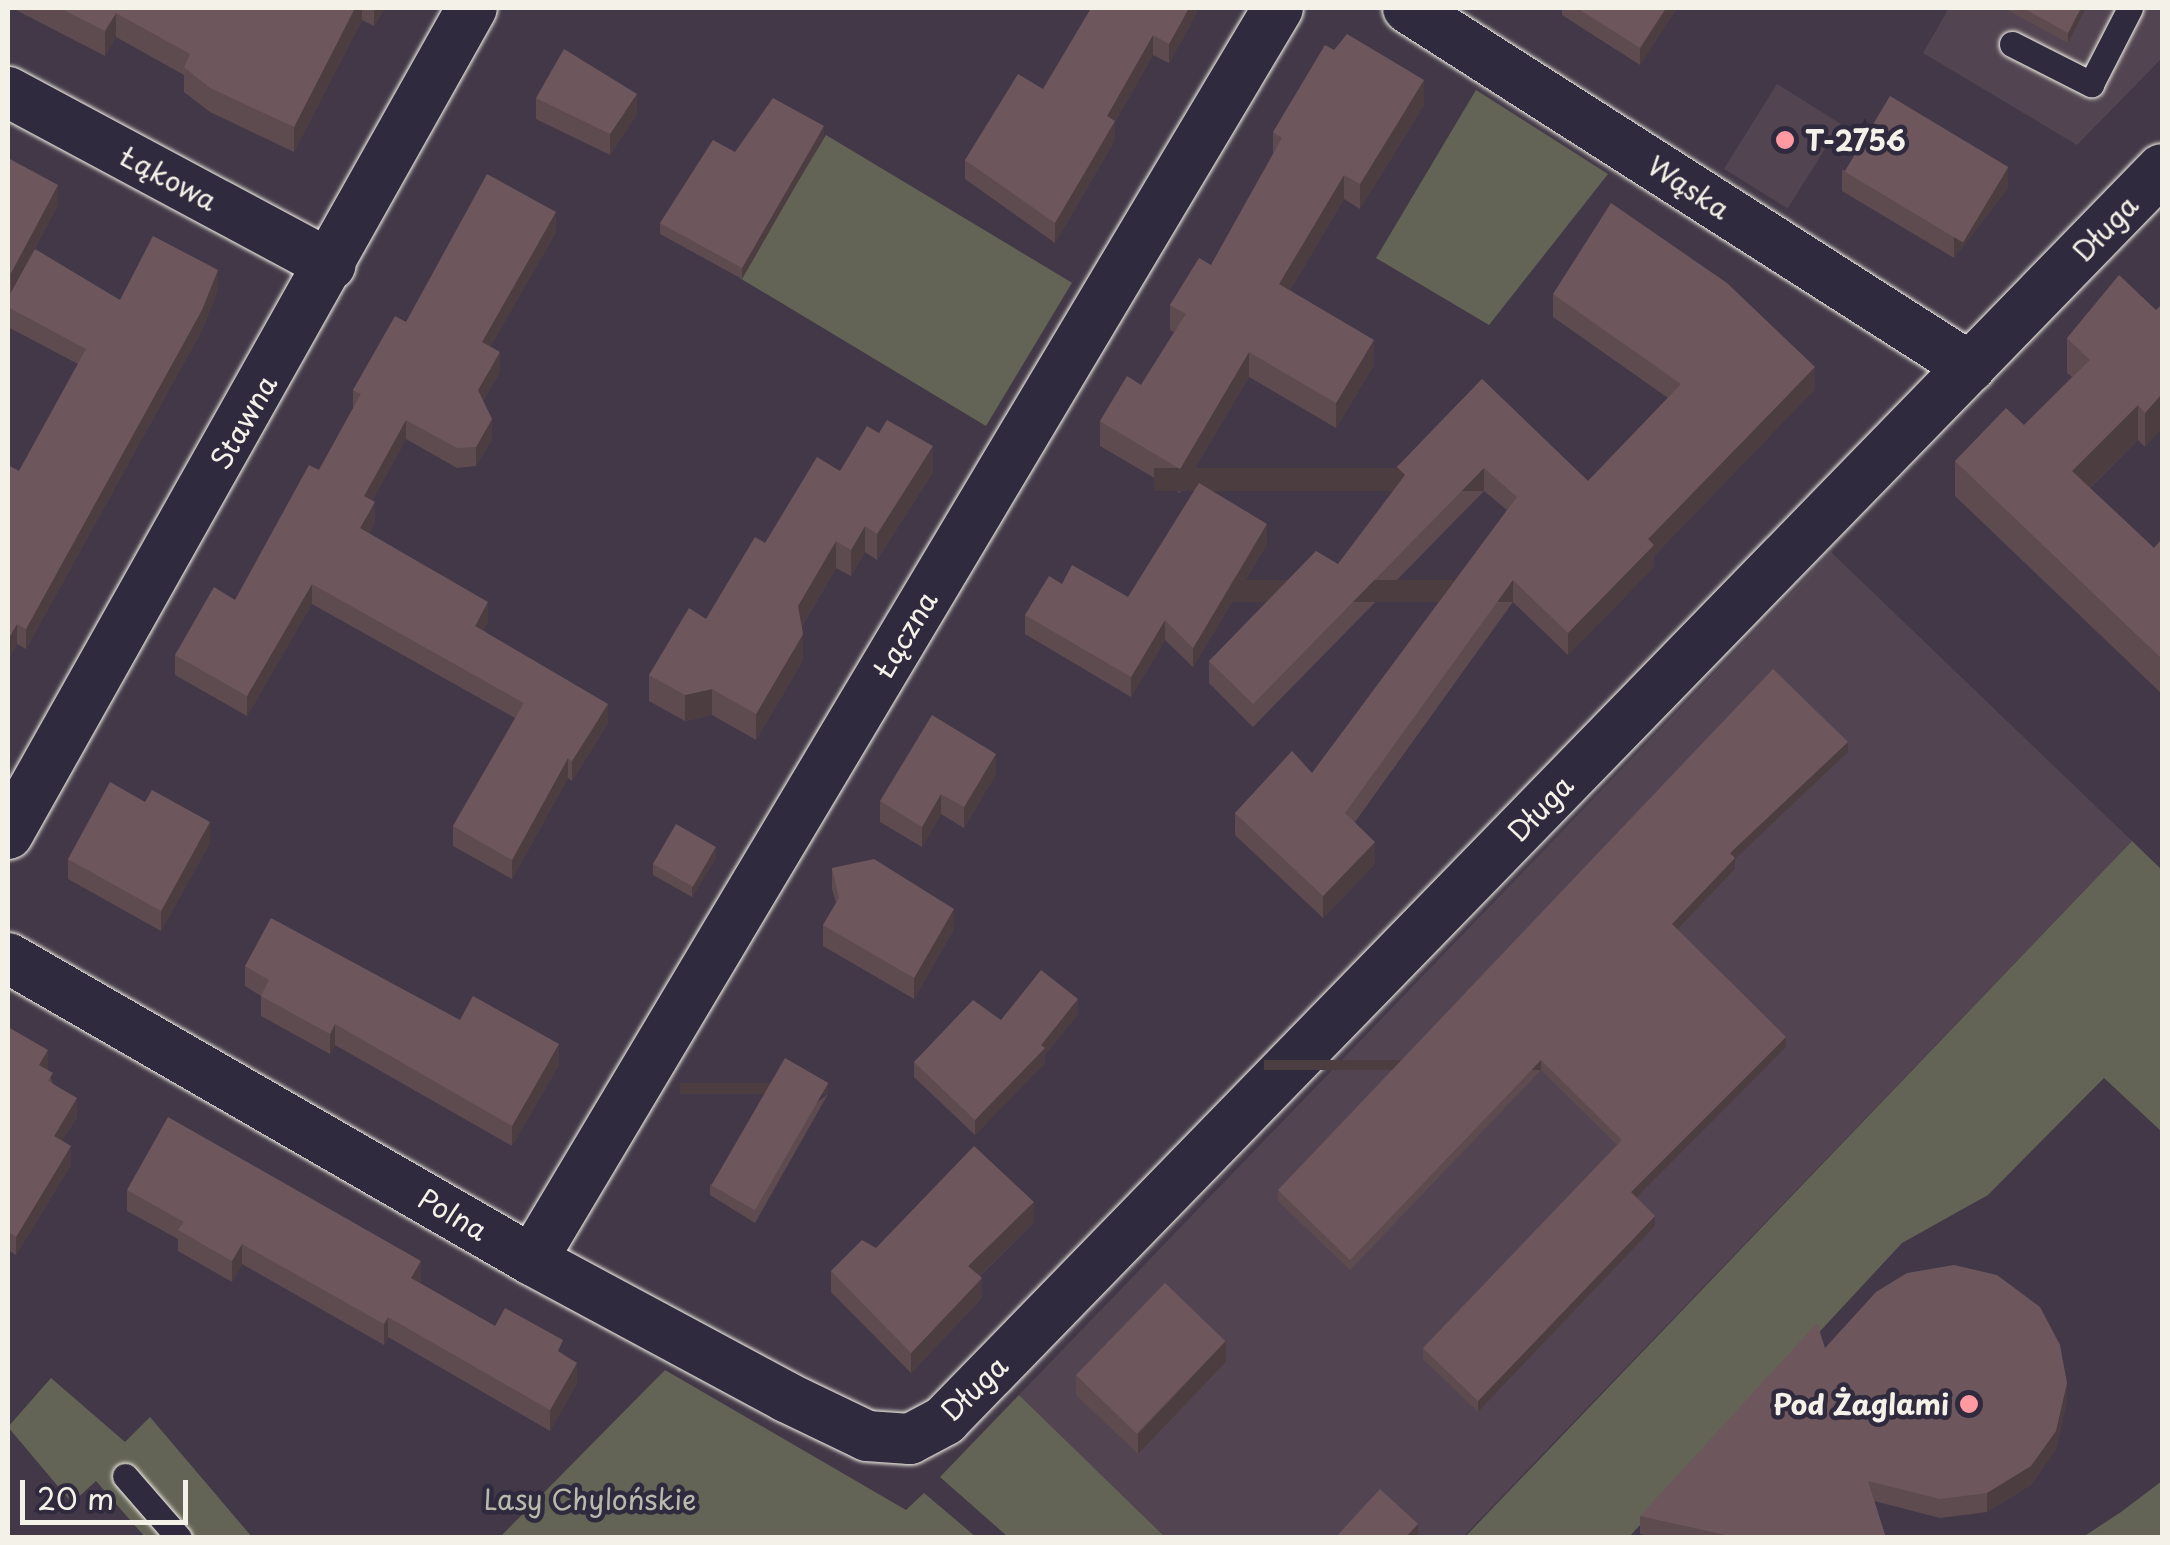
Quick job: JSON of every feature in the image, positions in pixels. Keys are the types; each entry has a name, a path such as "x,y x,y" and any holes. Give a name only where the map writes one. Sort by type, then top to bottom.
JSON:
{"street":[{"name":"Stawna","path":"8,834 472,8"},
{"name":"Łączna","path":"532,1260 1278,8"},
{"name":"Wąska","path":"1408,8 1970,367"},
{"name":"Łąkowa","path":"8,92 330,265"},
{"name":"Długa","path":"910,1438 945,1420 2162,169"},
{"name":"Polna","path":"8,958 532,1260 867,1436 910,1438"}],"lane":[{"path":"2012,44 2091,84 2130,8"},
{"path":"126,1476 178,1538"}],"shaded area":[{"path":"1949,8 2162,8 2162,58 2077,145 1923,53"},
{"path":"1777,84 1841,124 1788,209 1724,169"},
{"path":"1831,552 2132,841 1463,1537 1165,1537 1019,1395"}],"green space":[{"path":"1476,90 1608,174 1489,325 1376,258"},
{"path":"826,135 1072,283 986,426 740,278"},
{"path":"2132,841 2162,870 2162,1132 2104,1078 1988,1195 1902,1243 1629,1537 1464,1538"},
{"name":"Lasy Chylońskie","path":"665,1370 906,1510 924,1493 976,1537 500,1537"},
{"path":"51,1378 125,1442 150,1417 252,1537 145,1537 96,1481 72,1503 8,1427"},
{"path":"1019,1395 1165,1537 1008,1537 940,1477"},
{"path":"2162,1481 2162,1537 2083,1537 2121,1512"}],"building":[{"path":"60,8 355,8 294,127 210,88 184,67 190,54 116,13 105,31"},
{"path":"1091,8 1189,8 1169,44 1153,35 1107,116 1115,121 1055,223 965,160 1018,74 1043,89"},
{"path":"1577,8 1666,8 1640,48"},
{"path":"2023,8 2081,8 2068,33"},
{"path":"1347,34 1424,80 1360,184 1344,175 1279,284 1374,340 1336,403 1249,352 1180,469 1100,421 1127,376 1141,385 1186,314 1170,305 1199,258 1211,265 1282,138 1273,132 1325,45 1334,50"},
{"path":"564,49 637,94 610,134 536,98"},
{"path":"1890,96 2008,167 1963,243 1845,171"},
{"path":"773,98 824,126 742,268 660,223 713,140 735,152"},
{"path":"8,158 58,185 11,273 8,271"},
{"path":"487,174 556,212 482,342 500,352 478,390 492,419 476,447 457,448 406,420 364,496 375,502 360,528 488,602 475,626 608,704 572,761 568,758 512,860 453,826 524,703 312,584 247,696 175,655 214,587 235,600 309,465 319,470 361,394 353,390 395,316 406,322"},
{"path":"1611,203 1727,283 1815,367 1648,539 1654,545 1568,633 1513,580 1345,813 1375,842 1323,896 1235,813 1292,751 1312,773 1517,497 1484,468 1253,704 1209,661 1316,551 1338,564 1405,475 1397,467 1482,379 1588,481 1681,384 1553,294"},
{"path":"153,236 218,270 202,310 26,629 17,624 8,640 8,465 19,471 86,349 8,307 8,298 35,249 120,300"},
{"path":"2119,275 2156,310 2162,304 2162,394 2145,413 2138,405 2072,471 2154,548 2162,539 2162,659 1955,461 2006,408 2024,425 2090,360 2067,338"},
{"path":"887,420 933,446 877,534 865,526 851,550 836,541 798,606 803,634 756,714 712,689 685,695 649,675 689,608 706,619 755,537 765,543 817,457 840,471 867,426 879,433"},
{"path":"1199,483 1267,524 1193,648 1165,620 1131,677 1025,615 1049,576 1062,584 1072,565 1128,597"},
{"path":"1773,669 1848,742 1730,853 1735,858 1672,924 1786,1037 1631,1192 1655,1216 1478,1401 1423,1348 1622,1140 1541,1060 1350,1260 1278,1190"},
{"path":"932,715 996,754 964,807 941,794 922,827 880,801"},
{"path":"110,782 145,802 152,790 210,822 161,911 68,859"},
{"path":"676,824 716,847 693,887 653,864"},
{"path":"874,859 954,909 914,978 823,925 839,898 832,868"},
{"path":"271,918 460,1020 473,996 559,1044 512,1126 335,1024 330,1034 261,996 269,980 245,966"},
{"path":"1041,970 1078,999 1041,1045 1045,1048 975,1120 914,1062 973,1000 1001,1020"},
{"path":"8,1027 48,1050 39,1065 53,1073 48,1081 77,1098 54,1136 71,1146 16,1237 8,1231"},
{"path":"785,1058 828,1083 755,1210 712,1185"},
{"path":"168,1117 421,1261 411,1278 495,1326 505,1308 563,1340 558,1351 577,1363 550,1410 388,1317 384,1324 242,1244 232,1261 178,1230 184,1222 127,1190"},
{"path":"974,1146 1034,1202 968,1266 982,1278 911,1353 831,1271 862,1240 876,1248"},
{"path":"1954,1265 1997,1275 2040,1307 2060,1345 2067,1383 2056,1431 2031,1466 1987,1493 1940,1499 1868,1481 1886,1538 1739,1538 1640,1516 1817,1323 1825,1348 1876,1292 1907,1273"},
{"path":"1165,1283 1225,1341 1137,1433 1076,1375"},
{"path":"1380,1489 1418,1524 1405,1538 1335,1538"}],"place":[{"name":"T-2756","path":"1785,140"},
{"name":"Pod Żaglami","path":"1969,1404"}]}
